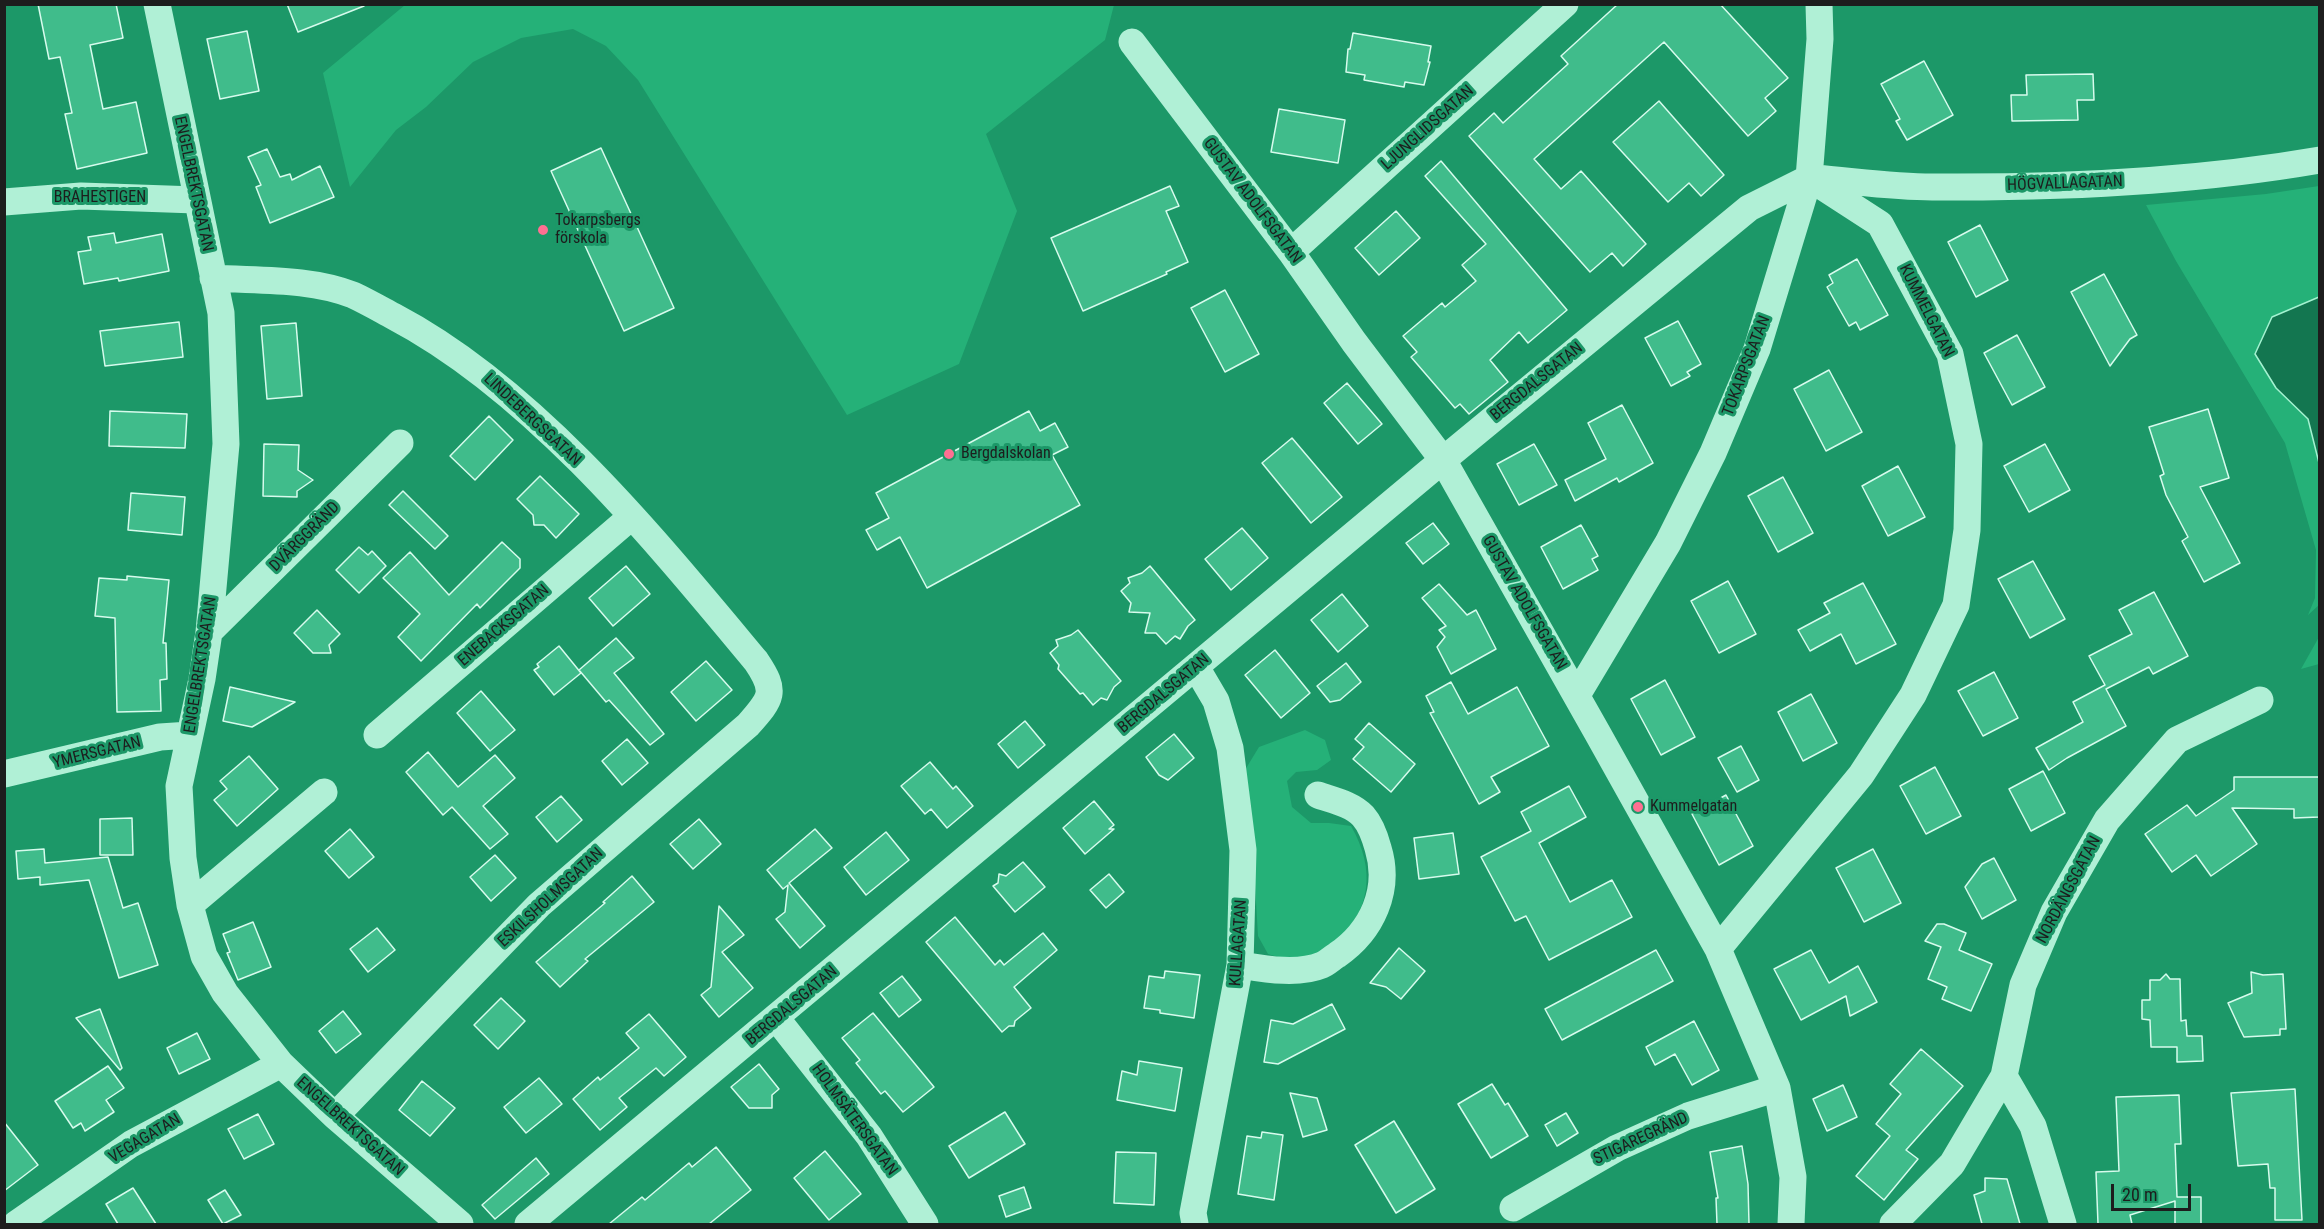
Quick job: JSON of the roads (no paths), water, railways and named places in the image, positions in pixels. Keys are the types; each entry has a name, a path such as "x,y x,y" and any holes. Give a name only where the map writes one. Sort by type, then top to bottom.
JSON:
{"street":[{"name":"ENGELBREKTSGATAN","path":"157,4 221,313 226,444 209,632 179,786 183,858 190,905 204,956 225,993 281,1064 335,1116 460,1224"},
{"name":"LJUNGLIDSGATAN","path":"1291,252 1565,4"},
{"name":"TOKARPSGATAN","path":"1576,696 1668,543 1713,453 1757,349 1809,178 1820,39 1819,4"},
{"name":"GUSTAV ADOLFSGATAN","path":"1132,42 1291,252 1354,342 1443,460 1718,949 1777,1088 1793,1177 1791,1224"},
{"name":"HÖGVALLAGATAN","path":"1809,178 1931,187 2120,183 2248,172 2319,160"},
{"name":"BERGDALSGATAN","path":"528,1224 777,1019 1443,460 1749,208 1809,178"},
{"name":"KUMMELGATAN","path":"1718,949 1861,775 1913,695 1956,605 1966,530 1969,444 1950,354 1880,224 1809,178"},
{"name":"BRAHESTIGEN","path":"4,202 81,196 196,200"},
{"name":"LINDEBERGSGATAN","path":"213,278 305,284 352,295 428,334 476,368 570,452 631,517 756,661 771,689"},
{"name":"DVÄRGGRÄND","path":"209,632 400,443"},
{"name":"ENEBACKSGATAN","path":"377,735 631,517"},
{"name":"KULLAGATAN","path":"1195,1224 1193,1213 1240,965 1243,850 1231,758 1216,701 1196,667"},
{"name":"ESKILSHOLMSGATAN","path":"335,1116 539,905 748,725 768,702 771,689"},
{"name":"NORDÄNGSGATAN","path":"1893,1224 1952,1164 2004,1076 2023,985 2054,912 2107,820 2177,740 2260,700"},
{"name":"YMERSGATAN","path":"4,774 160,737 190,735"},
{"path":"190,905 324,792"},
{"path":"1240,965 1297,970 1322,965 1344,950 1362,933 1382,896 1382,862 1374,834 1363,815 1348,805 1318,795"},
{"name":"HOLMSÄTERSGATAN","path":"777,1019 869,1136 925,1224"},
{"name":"VEGAGATAN","path":"16,1224 131,1144 281,1064"},
{"path":"2004,1076 2033,1126 2063,1224"},
{"name":"STIGAREGRÄND","path":"1513,1208 1617,1148 1688,1116 1777,1088"}],"place":[{"name":"Tokarpsbergs förskola","path":"543,230"},
{"name":"Bergdalskolan","path":"949,454"},
{"name":"Kummelgatan","path":"1638,807"}]}
